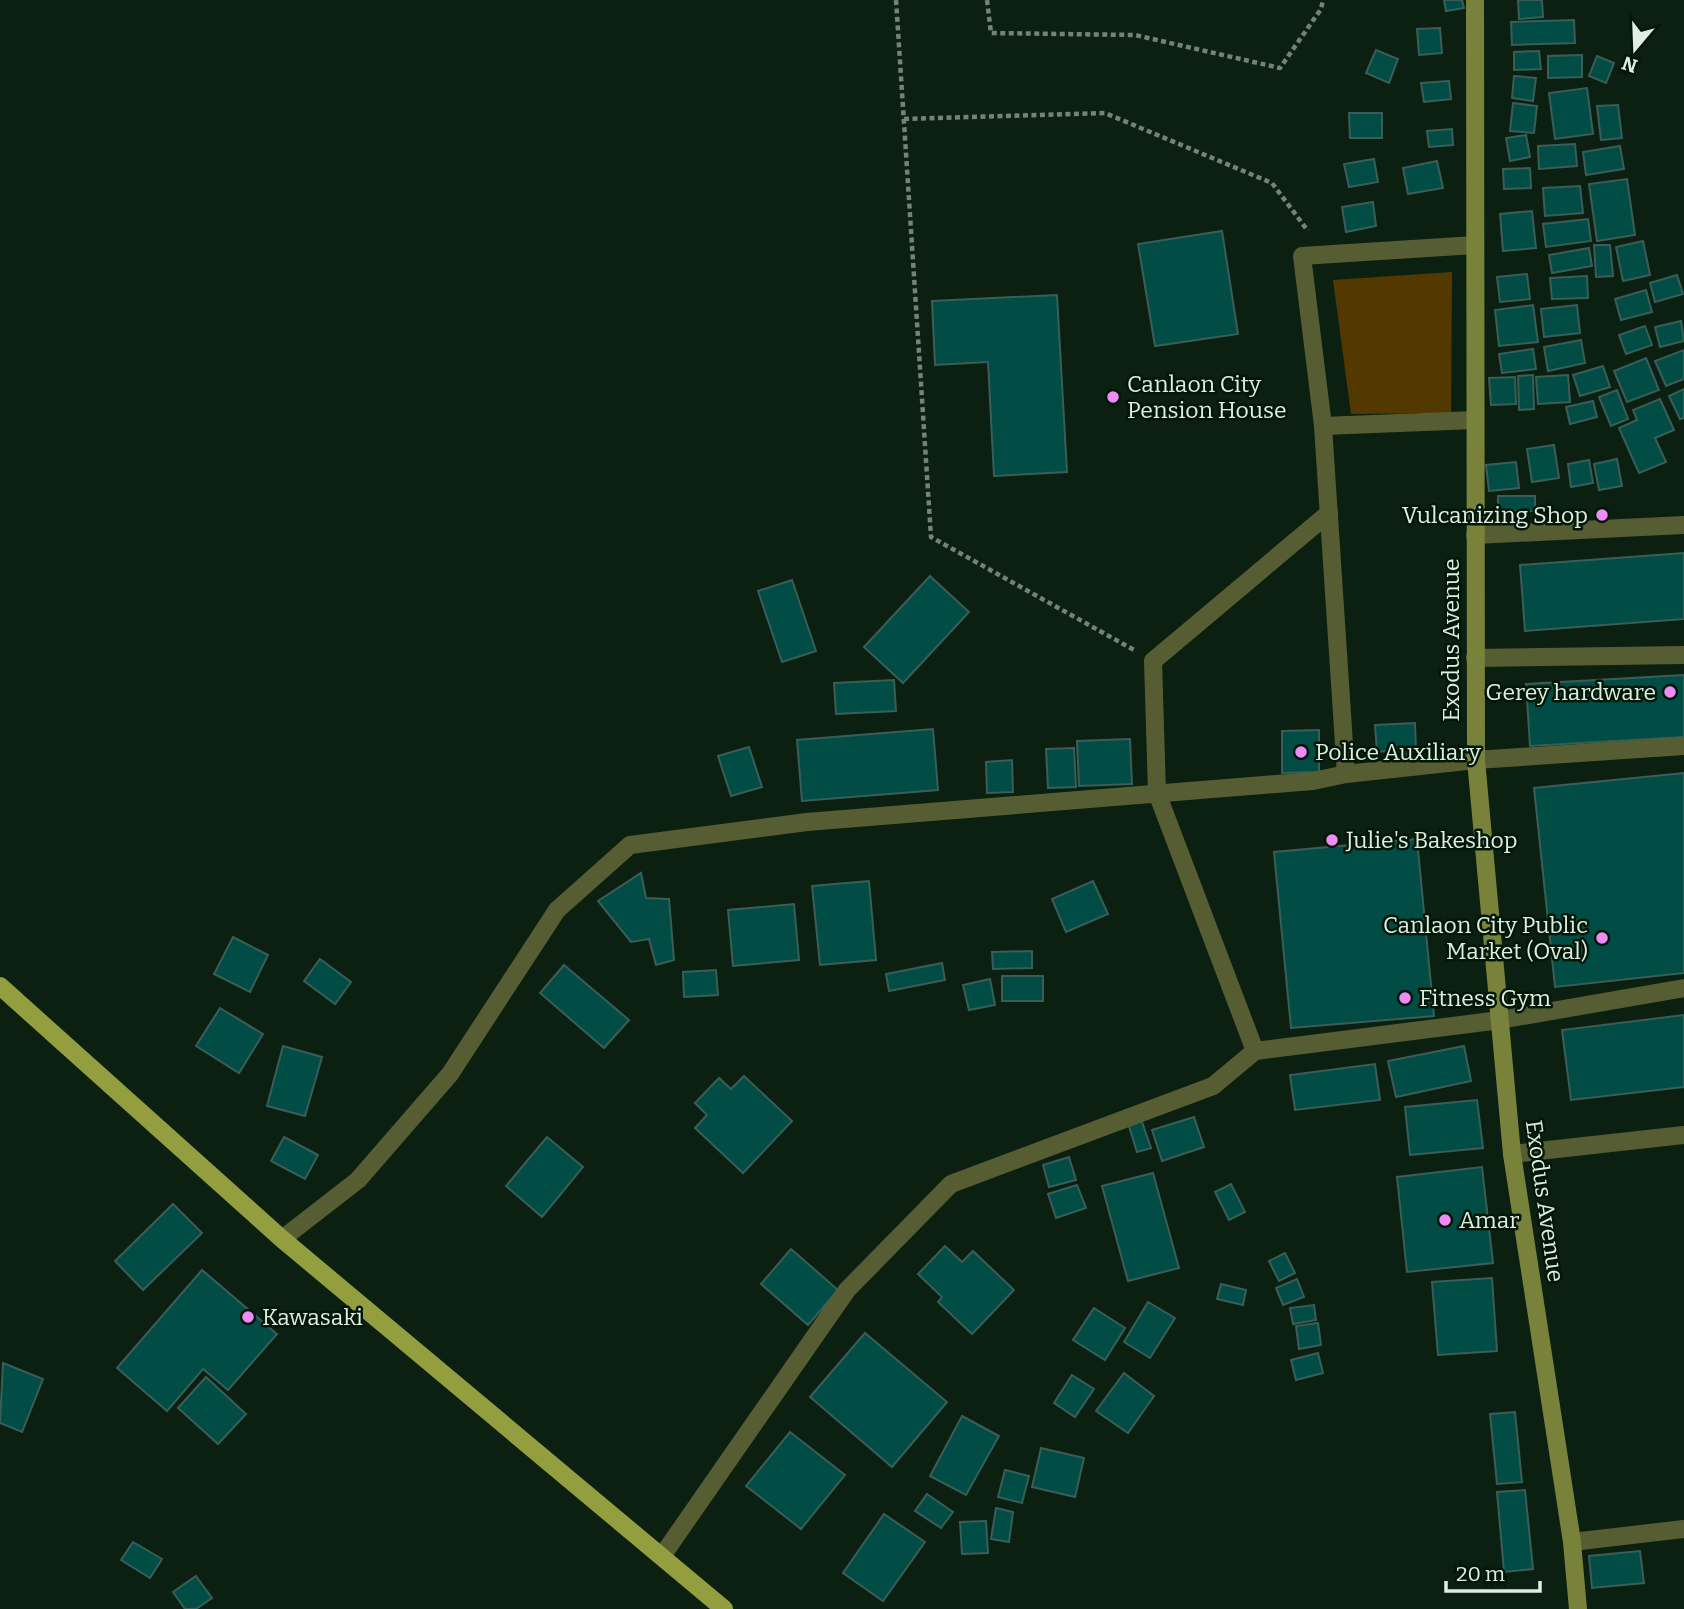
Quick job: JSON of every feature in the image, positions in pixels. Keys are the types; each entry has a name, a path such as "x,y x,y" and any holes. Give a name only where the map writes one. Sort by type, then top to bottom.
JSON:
{"main road":[{"path":"0,986 282,1239 724,1609"}],"street":[{"name":"Exodus Avenue","path":"1475,0 1476,760 1512,1154 1572,1542 1578,1609"},
{"path":"1346,774 1323,426 1302,256 1475,245"},
{"path":"1323,426 1475,421"},
{"path":"1255,1051 1157,793 1153,661 1329,513"},
{"path":"1475,535 1684,525"},
{"path":"1475,658 1684,655"},
{"path":"282,1239 358,1180 450,1074 557,910 630,845 807,822 1313,781 1346,774 1476,760 1684,746"},
{"path":"662,1556 847,1290 950,1184 1213,1086 1255,1051 1500,1020 1684,988"},
{"path":"1512,1154 1684,1135"},
{"path":"1572,1542 1684,1529"}],"path":[{"path":"896,0 931,537 1153,661"},
{"path":"987,0 991,33 1135,36 1280,68 1321,9 1323,0"},
{"path":"904,119 1105,113 1272,183 1326,254"}],"shaded area":[{"path":"1452,272 1451,413 1351,414 1333,280"}],"building":[{"path":"1444,0 1462,0 1464,8 1446,11"},
{"path":"1518,0 1542,0 1543,17 1519,19"},
{"path":"1574,20 1575,43 1512,45 1511,22"},
{"path":"1440,28 1442,53 1419,55 1417,29"},
{"path":"1376,50 1398,59 1389,83 1366,73"},
{"path":"1539,51 1541,69 1514,70 1514,52"},
{"path":"1582,55 1582,77 1548,78 1548,56"},
{"path":"1597,56 1614,63 1606,83 1589,76"},
{"path":"1514,76 1536,78 1533,101 1512,98"},
{"path":"1449,81 1451,99 1424,102 1421,83"},
{"path":"1587,88 1593,134 1555,139 1549,93"},
{"path":"1513,103 1537,106 1534,133 1510,131"},
{"path":"1618,105 1622,138 1601,140 1597,106"},
{"path":"1349,113 1382,113 1382,138 1350,138"},
{"path":"1452,129 1453,145 1429,147 1427,131"},
{"path":"1526,135 1530,157 1510,161 1506,138"},
{"path":"1575,144 1577,166 1539,169 1538,146"},
{"path":"1620,146 1624,169 1586,175 1583,152"},
{"path":"1374,159 1378,182 1349,187 1344,164"},
{"path":"1437,161 1443,188 1408,194 1403,168"},
{"path":"1530,168 1531,188 1504,189 1503,169"},
{"path":"1627,179 1635,235 1597,241 1589,184"},
{"path":"1580,186 1583,213 1545,216 1543,188"},
{"path":"1373,202 1376,226 1346,232 1342,207"},
{"path":"1532,211 1536,248 1503,251 1500,214"},
{"path":"1588,219 1591,241 1546,247 1543,224"},
{"path":"1222,231 1238,334 1155,346 1138,244"},
{"path":"1643,241 1650,275 1623,281 1616,247"},
{"path":"1594,245 1610,245 1613,276 1596,277"},
{"path":"1589,248 1592,266 1552,273 1549,255"},
{"path":"1527,274 1530,299 1500,302 1497,277"},
{"path":"1677,275 1683,294 1655,302 1650,283"},
{"path":"1587,276 1588,298 1552,299 1550,278"},
{"path":"1646,290 1652,312 1621,320 1615,299"},
{"path":"1057,295 1067,472 994,476 988,362 935,365 932,301"},
{"path":"1533,305 1538,342 1499,346 1495,310"},
{"path":"1577,305 1580,333 1544,337 1541,309"},
{"path":"1681,321 1684,341 1660,347 1655,327"},
{"path":"1645,326 1652,345 1626,354 1619,335"},
{"path":"1581,340 1585,363 1548,371 1544,347"},
{"path":"1533,349 1536,369 1502,373 1499,354"},
{"path":"1684,350 1684,379 1666,386 1655,361"},
{"path":"1646,358 1659,390 1627,402 1614,371"},
{"path":"1603,366 1610,387 1580,396 1573,375"},
{"path":"1533,375 1534,409 1519,410 1518,376"},
{"path":"1568,375 1570,402 1538,404 1536,377"},
{"path":"1515,377 1516,404 1491,405 1489,378"},
{"path":"1684,389 1684,418 1680,419 1669,396"},
{"path":"1617,390 1628,419 1611,426 1599,397"},
{"path":"1660,399 1674,430 1655,438 1666,462 1639,473 1619,428 1637,420 1633,410"},
{"path":"1593,401 1597,417 1570,424 1566,407"},
{"path":"1554,445 1559,478 1532,482 1527,449"},
{"path":"1617,459 1622,486 1599,490 1594,464"},
{"path":"1589,460 1593,483 1571,487 1568,464"},
{"path":"1516,462 1519,488 1489,491 1486,465"},
{"path":"1498,496 1535,496 1535,511 1498,511"},
{"path":"1684,553 1684,619 1525,631 1520,565"},
{"path":"930,576 969,612 903,683 864,647"},
{"path":"792,580 816,651 782,662 758,591"},
{"path":"1684,675 1684,737 1530,746 1526,684"},
{"path":"894,680 896,711 836,714 834,683"},
{"path":"1415,723 1416,750 1406,750 1406,761 1389,762 1388,751 1377,752 1375,725"},
{"path":"933,729 938,790 802,801 797,740"},
{"name":"Police Auxiliary","path":"1319,730 1319,772 1282,773 1282,731"},
{"path":"1130,739 1132,784 1079,786 1077,741"},
{"path":"749,747 762,787 731,796 718,756"},
{"path":"1074,748 1076,787 1048,788 1046,749"},
{"path":"1012,760 1013,792 987,793 986,762"},
{"path":"1684,773 1684,973 1555,987 1534,788"},
{"path":"1417,839 1434,1016 1291,1028 1274,852"},
{"path":"641,873 646,898 669,899 674,960 656,965 649,939 631,942 598,901"},
{"path":"869,881 876,960 820,965 812,886"},
{"path":"1093,881 1108,914 1066,932 1052,899"},
{"path":"794,904 799,960 733,966 728,910"},
{"path":"233,937 268,955 250,992 214,974"},
{"path":"1032,951 1032,968 993,969 992,952"},
{"path":"320,959 351,982 335,1004 304,981"},
{"path":"942,963 945,980 889,991 886,974"},
{"path":"564,965 629,1020 604,1048 540,993"},
{"path":"716,970 718,995 684,997 683,972"},
{"path":"1002,976 1043,976 1043,1001 1002,1001"},
{"path":"990,979 995,1005 969,1010 963,985"},
{"path":"220,1008 263,1034 239,1073 196,1046"},
{"path":"1684,1015 1684,1087 1571,1100 1562,1030"},
{"path":"283,1046 322,1057 305,1116 267,1106"},
{"path":"1464,1046 1471,1081 1396,1097 1388,1061"},
{"path":"1375,1064 1380,1100 1295,1110 1290,1075"},
{"path":"744,1076 792,1121 743,1173 695,1128 707,1115 695,1103 719,1078 731,1089"},
{"path":"1477,1100 1483,1148 1410,1155 1405,1107"},
{"path":"1194,1117 1204,1147 1162,1161 1152,1130"},
{"path":"1141,1119 1151,1148 1137,1152 1128,1123"},
{"path":"284,1137 318,1155 305,1179 271,1161"},
{"path":"547,1137 583,1167 542,1217 506,1186"},
{"path":"1069,1157 1076,1180 1049,1187 1043,1165"},
{"name":"Amar","path":"1482,1167 1493,1263 1407,1272 1397,1177"},
{"path":"1153,1173 1179,1268 1128,1281 1102,1186"},
{"path":"1231,1184 1245,1212 1229,1220 1215,1192"},
{"path":"1077,1185 1086,1208 1056,1218 1048,1194"},
{"path":"173,1204 202,1233 143,1290 115,1261"},
{"path":"945,1246 962,1262 973,1251 1014,1290 972,1334 938,1302 942,1297 918,1274"},
{"path":"791,1249 838,1290 808,1325 761,1284"},
{"path":"1285,1253 1295,1273 1279,1281 1269,1261"},
{"path":"202,1270 277,1334 228,1390 203,1369 167,1411 117,1368"},
{"path":"1492,1278 1497,1351 1438,1355 1432,1282"},
{"path":"1297,1279 1304,1297 1283,1305 1276,1288"},
{"path":"1221,1284 1246,1290 1243,1305 1217,1299"},
{"path":"1148,1302 1175,1318 1150,1358 1124,1342"},
{"path":"1314,1305 1316,1320 1293,1324 1290,1308"},
{"path":"1094,1308 1125,1328 1105,1360 1073,1340"},
{"path":"1318,1323 1321,1345 1299,1349 1296,1326"},
{"path":"865,1333 947,1402 892,1467 810,1397"},
{"path":"1318,1353 1323,1373 1296,1380 1291,1360"},
{"path":"3,1363 43,1379 22,1432 0,1423"},
{"path":"1124,1373 1154,1396 1128,1433 1096,1411"},
{"path":"1072,1375 1094,1389 1075,1417 1054,1403"},
{"path":"206,1377 246,1414 218,1444 178,1408"},
{"path":"1515,1412 1522,1482 1497,1484 1490,1414"},
{"path":"962,1416 999,1436 966,1495 930,1476"},
{"path":"790,1432 845,1475 801,1529 746,1486"},
{"path":"1041,1448 1084,1458 1075,1497 1032,1487"},
{"path":"1005,1470 1029,1476 1022,1503 998,1497"},
{"path":"1525,1490 1533,1569 1504,1572 1497,1492"},
{"path":"927,1494 953,1512 941,1528 915,1511"},
{"path":"996,1508 1013,1512 1009,1542 991,1539"},
{"path":"884,1514 925,1542 883,1601 843,1573"},
{"path":"986,1521 988,1553 962,1554 960,1522"},
{"path":"133,1542 162,1559 150,1578 121,1560"},
{"path":"1640,1551 1644,1583 1592,1588 1589,1556"},
{"path":"196,1576 212,1598 196,1609 185,1609 173,1592"}],"place":[{"name":"Canlaon City Pension House","path":"1113,397"},
{"name":"Vulcanizing Shop","path":"1602,515"},
{"name":"Gerey hardware","path":"1670,692"},
{"name":"Police Auxiliary","path":"1301,752"},
{"name":"Julie's Bakeshop","path":"1332,840"},
{"name":"Canlaon City Public Market (Oval)","path":"1602,938"},
{"name":"Fitness Gym","path":"1405,998"},
{"name":"Amar","path":"1445,1220"},
{"name":"Kawasaki","path":"248,1317"}]}
